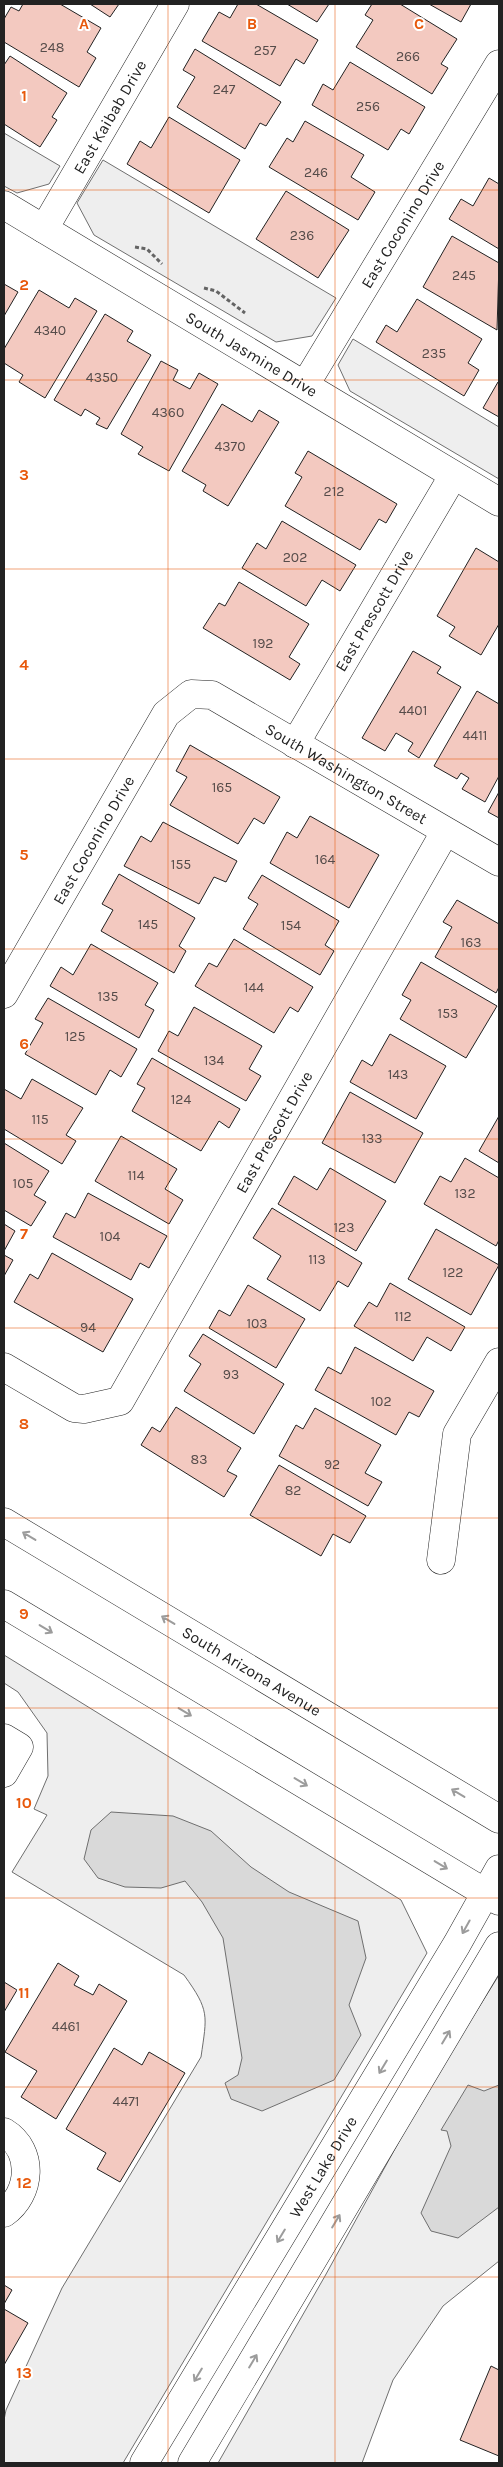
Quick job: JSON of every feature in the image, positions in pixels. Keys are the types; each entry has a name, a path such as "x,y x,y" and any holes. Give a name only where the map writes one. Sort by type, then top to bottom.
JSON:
{"street":[{"name":"East Kaibab Drive","path":"44,229 174,4"},
{"name":"East Coconino Drive","path":"305,385 499,64"},
{"name":"South Jasmine Drive","path":"4,205 499,502"},
{"name":"East Prescott Drive","path":"295,744 453,476"},
{"name":"East Coconino Drive","path":"4,994 166,714 191,694"},
{"name":"South Washington Street","path":"191,694 212,695 499,862"},
{"name":"East Prescott Drive","path":"4,1367 74,1408 84,1409 120,1401 445,832"},
{"path":"441,1560 457,1434 499,1362"},
{"name":"South Arizona Avenue","path":"4,1522 499,1819"},
{"path":"4,1604 260,1757 495,1887"},
{"path":"4,1773 12,1742"},
{"name":"West Lake Drive","path":"144,2463 457,1944 495,1887"},
{"path":"192,2463 499,1946"},
{"path":"4,2132 18,2145 25,2159 26,2176 23,2192 14,2206 4,2214"}],"shaded area":[{"path":"4,133 60,166 49,184 17,193 4,186"},
{"path":"103,160 336,298 312,336 276,342 94,235 77,203"},
{"path":"353,339 499,427 499,479 350,391 338,365"},
{"path":"4,1655 401,1900 427,1953 123,2463 4,2463 4,2420 6,2410 62,2288 201,2057 205,2032 204,2014 198,1997 184,1975 12,1872 47,1815 34,1809 48,1776 47,1733 18,1692 4,1683"},
{"path":"111,1812 173,1816 211,1831 251,1867 289,1892 358,1921 366,1958 349,2005 361,2035 334,2080 262,2111 231,2099 225,2083 238,2075 242,2058 223,1938 202,1902 185,1881 161,1888 125,1887 98,1878 84,1859 91,1830"},
{"path":"499,1975 499,2261 443,2306 393,2380 362,2463 218,2463 325,2276 429,2087"},
{"path":"468,2085 484,2091 499,2085 499,2207 458,2238 431,2231 421,2213 451,2146 447,2131 441,2130"}],"building":[{"path":"23,4 60,4 101,28 87,52 96,58 79,87 4,42 4,19 11,7 19,11"},
{"path":"90,4 119,4 110,17"},
{"path":"238,4 256,4 318,40 304,64 296,59 280,86 202,41 219,12 230,18"},
{"path":"287,4 329,4 317,22"},
{"path":"372,4 400,4 457,39 441,64 448,68 432,94 356,47 373,20 365,15"},
{"path":"429,4 471,4 461,22"},
{"path":"195,49 281,102 266,126 260,123 245,149 177,107 195,77 183,70"},
{"path":"10,56 67,93 52,117 57,120 40,147 4,124 4,65"},
{"path":"350,62 425,107 409,134 401,129 388,150 312,105 323,84 333,90"},
{"path":"169,117 240,160 209,213 127,164 140,141 151,148"},
{"path":"305,121 364,155 351,177 375,192 358,220 269,167 287,138 293,142"},
{"path":"489,178 499,184 499,249 449,219 461,199 473,206"},
{"path":"286,191 349,230 318,278 256,239"},
{"path":"452,236 499,263 497,330 423,287"},
{"path":"4,284 18,292 4,316"},
{"path":"39,290 69,308 75,298 97,311 45,398 19,382 23,375 4,363 4,349"},
{"path":"417,299 482,339 468,363 479,370 464,396 376,342 386,325 397,332"},
{"path":"105,314 133,331 127,341 151,355 107,429 96,424 100,418 85,409 81,416 54,400"},
{"path":"161,361 178,370 173,380 190,389 199,373 218,384 169,471 138,454 143,447 121,434"},
{"path":"499,383 499,417 483,408"},
{"path":"222,404 252,422 259,410 279,422 228,506 203,491 206,485 182,471"},
{"path":"308,451 397,504 386,523 379,519 360,550 285,506 302,477 295,473"},
{"path":"282,521 356,565 340,591 322,580 306,606 242,568 257,543 266,549"},
{"path":"476,548 499,562 499,624 481,655 449,636 455,627 437,616"},
{"path":"239,582 309,624 289,657 300,664 290,680 203,628 219,603 225,606"},
{"path":"413,651 441,667 437,673 461,687 419,758 408,751 413,743 396,733 385,751 362,738"},
{"path":"477,691 499,704 499,776 485,802 462,789 469,778 461,773 457,779 434,766"},
{"path":"190,745 280,797 264,824 254,818 238,844 170,805 187,777 176,771"},
{"path":"499,792 499,818 488,812"},
{"path":"310,816 379,855 349,908 270,863 287,832 297,838"},
{"path":"163,822 237,861 226,882 214,877 199,904 124,866 141,836 151,842"},
{"path":"119,874 195,918 179,946 186,951 174,973 101,931 113,910 102,904"},
{"path":"262,875 339,921 325,945 334,951 320,975 243,929 258,904 248,898"},
{"path":"457,900 499,924 499,987 496,993 435,957 452,927 443,922"},
{"path":"234,939 313,987 298,1012 290,1007 274,1033 195,986 209,963 217,967"},
{"path":"91,944 158,983 145,1005 154,1010 139,1038 50,986 61,967 73,975"},
{"path":"421,962 497,1006 466,1058 400,1019 411,1000 402,995"},
{"path":"48,998 137,1049 121,1077 110,1070 96,1095 25,1054 43,1023 35,1019"},
{"path":"194,1007 262,1046 249,1069 261,1076 246,1101 158,1051 169,1031 178,1036"},
{"path":"390,1034 446,1066 416,1119 350,1082 362,1060 372,1066"},
{"path":"152,1058 240,1109 229,1128 219,1121 201,1151 132,1111 145,1088 137,1084"},
{"path":"32,1079 83,1108 66,1135 76,1141 62,1164 4,1129 4,1089 21,1099"},
{"path":"350,1092 423,1133 395,1183 322,1143"},
{"path":"499,1116 499,1163 479,1151"},
{"path":"121,1136 177,1169 165,1189 183,1200 169,1224 95,1181"},
{"path":"4,1143 49,1171 34,1195 46,1202 31,1226 4,1210"},
{"path":"465,1158 499,1178 499,1240 496,1246 424,1204 440,1176 451,1182"},
{"path":"330,1168 386,1201 356,1251 278,1204 294,1176 317,1190"},
{"path":"88,1193 167,1236 149,1268 140,1263 131,1280 53,1237 66,1213 75,1218"},
{"path":"272,1208 362,1263 348,1287 338,1281 320,1311 267,1279 281,1256 253,1238"},
{"path":"4,1224 15,1231 4,1251"},
{"path":"436,1229 499,1265 471,1315 408,1279"},
{"path":"52,1253 133,1299 103,1352 14,1302 30,1274 38,1279"},
{"path":"4,1255 13,1260 4,1276"},
{"path":"390,1283 465,1327 451,1351 427,1337 413,1361 354,1326 369,1302 377,1307"},
{"path":"248,1285 305,1319 276,1368 209,1328 219,1310 230,1316"},
{"path":"203,1334 284,1384 254,1434 184,1391 201,1364 189,1356"},
{"path":"355,1347 434,1391 419,1417 409,1412 396,1435 315,1390 328,1367 341,1374"},
{"path":"176,1407 241,1448 227,1471 237,1476 224,1497 141,1445 152,1427 160,1432"},
{"path":"315,1408 381,1445 365,1473 382,1482 368,1506 279,1456 296,1425 303,1429"},
{"path":"279,1465 366,1516 350,1543 333,1534 321,1556 250,1515"},
{"path":"58,1963 79,1976 74,1985 93,1995 99,1984 127,2001 56,2119 21,2097 37,2071 5,2052"},
{"path":"4,1982 17,1990 4,2012"},
{"path":"114,2048 142,2065 149,2052 185,2073 120,2182 97,2169 106,2153 66,2129"},
{"path":"4,2285 12,2290 4,2304"},
{"path":"4,2309 28,2323 4,2365"},
{"path":"491,2366 499,2370 499,2456 460,2440"}]}
